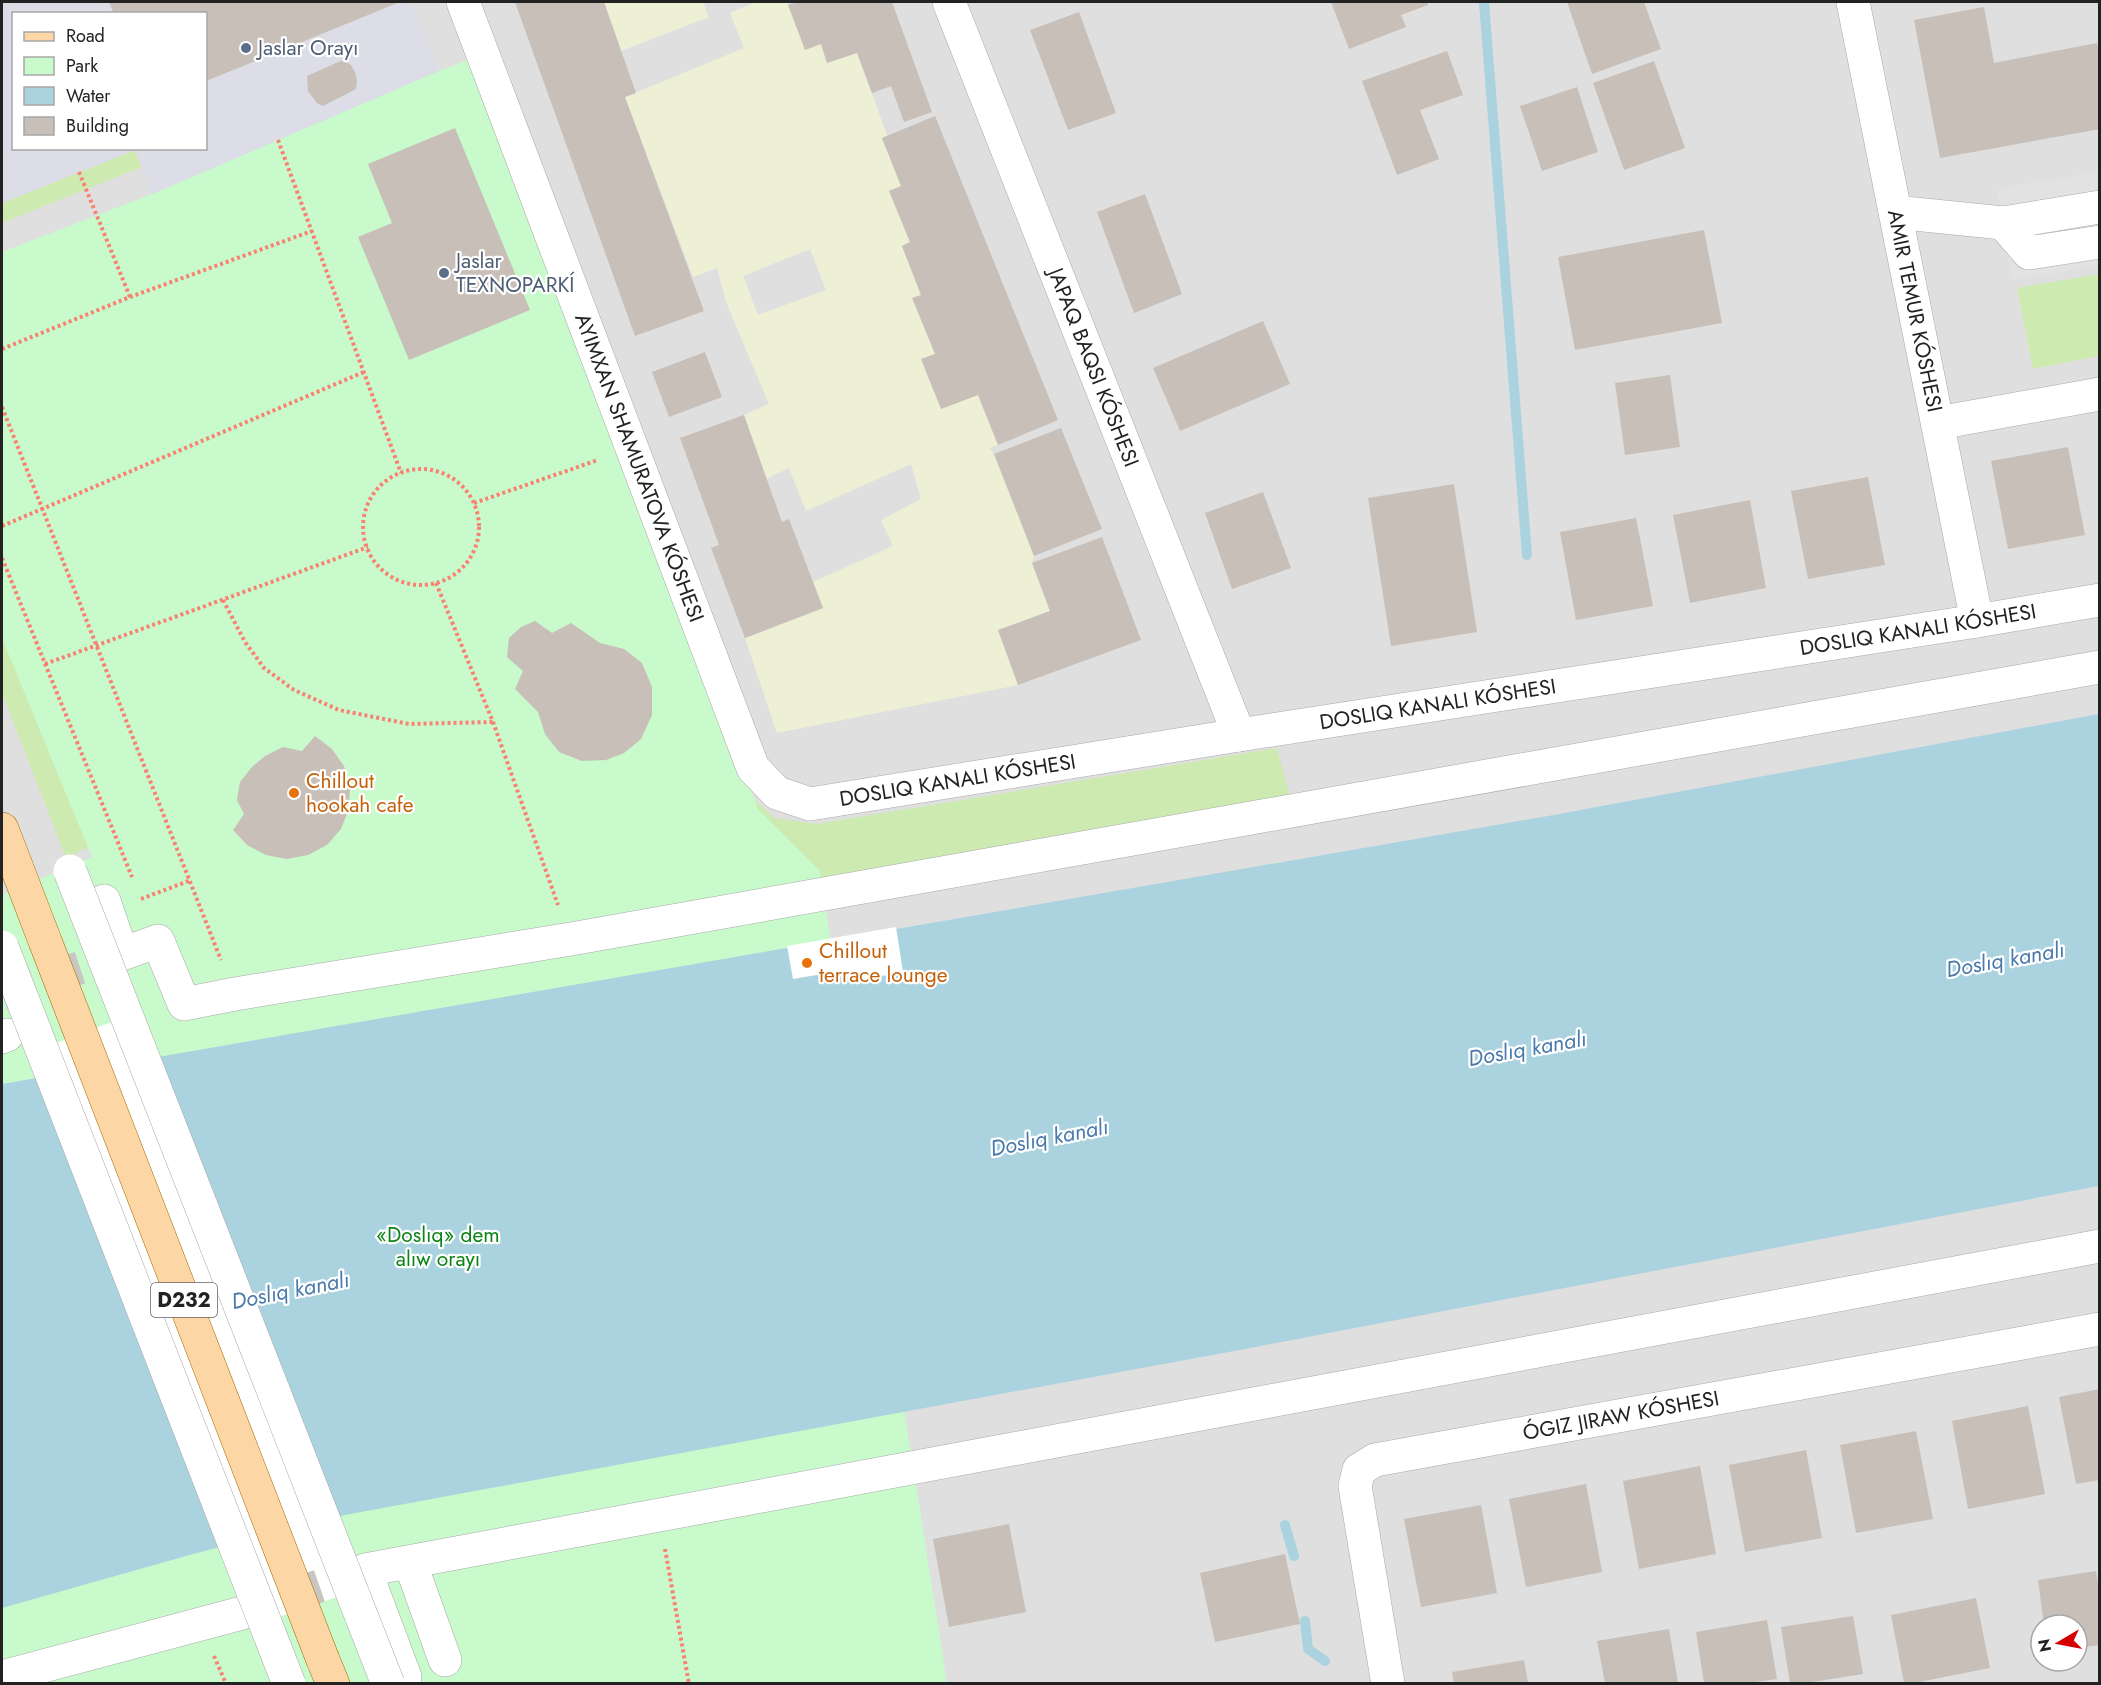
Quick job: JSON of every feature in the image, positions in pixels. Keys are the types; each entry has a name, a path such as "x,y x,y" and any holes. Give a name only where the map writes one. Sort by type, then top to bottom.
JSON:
{"main road":[{"name":"D232","path":"2,829 328,1672"}],"street":[{"path":"463,2 753,768 777,793 810,804 2100,600"},
{"path":"949,2 1239,735"},
{"name":"AMIR TEMUR KÓSHESI","path":"1853,2 1977,621"},
{"path":"1895,212 2002,223 2100,207"},
{"path":"2002,223 2028,253 2100,242"},
{"path":"1938,423 2100,394"},
{"path":"104,902 122,954 158,941 184,1004 571,939 2100,667"},
{"path":"70,871 397,1680"},
{"path":"2,947 289,1683"},
{"path":"397,1680 365,1570 2100,1246"},
{"path":"1388,1683 1355,1486 1359,1470 1375,1460 2100,1329"},
{"path":"410,1562 446,1660"},
{"path":"2,1677 242,1613"}],"path":[{"path":"278,140 401,473"},
{"path":"79,172 130,297"},
{"path":"2,349 130,297 312,231"},
{"path":"2,526 364,372"},
{"path":"2,407 235,994"},
{"path":"474,503 633,448"},
{"path":"428,469 447,475 463,487 474,503 479,523 477,543 468,561 454,575 436,583 418,585 400,581 384,571 373,558 363,523 368,505 377,489 391,477 408,470 428,469"},
{"path":"45,664 368,547"},
{"path":"2,558 132,878"},
{"path":"436,583 493,722 571,939"},
{"path":"223,600 244,642 264,668 294,690 339,710 409,724 493,722"},
{"path":"137,889 141,900 191,880"},
{"path":"658,1515 689,1683"}],"shaded area":[{"path":"2,2 2099,2 2099,1683 2,1684"},
{"path":"2,2 109,2 114,12 12,12 12,150 135,150 2,203"},
{"path":"400,2 411,2 439,71 152,194 135,150 207,150 207,81"},
{"path":"2099,172 2099,266 2012,280 1997,189"}],"green space":[{"path":"604,2 703,2 709,17 621,51"},
{"path":"756,2 787,2 805,49 821,44 827,63 857,53 887,135 882,139 901,186 889,191 910,242 902,246 921,295 913,298 935,354 921,359 941,409 978,395 998,445 989,448 994,454 1034,556 1032,563 1050,611 998,630 1018,685 777,733 745,638 823,608 813,582 893,546 881,520 921,499 911,464 806,511 789,468 766,479 744,415 769,404 726,302 717,268 693,277 625,97 744,48 730,13","holes":["810,249 826,290 758,315 743,276"]},
{"name":"«Doslıq» dem alıw orayı","path":"468,60 758,809 820,871 947,1683 2,1684 2,895 92,857 2,638 2,252 152,194"},
{"path":"135,150 142,167 2,223 2,203"},
{"path":"2099,274 2099,356 2033,369 2017,288"},
{"path":"2,591 89,847 69,856 64,853 2,693"},
{"path":"658,743 749,795 775,818 817,824 1277,748 1290,798 811,879"}],"water":[{"name":"Doslıq kanalı","path":"2099,714 2099,1186 1245,1349 345,1515 193,1554 2,1608 2,1084 1548,816"}],"pier":[{"path":"896,927 903,972 849,982 846,970 793,979 787,946"},
{"path":"133,1014 360,1589 258,1624 35,1051"}],"building":[{"name":"Jaslar Orayı","path":"109,2 400,2 207,81 207,12 113,12"},
{"path":"515,2 604,2 636,93 625,97 704,311 635,336"},
{"path":"798,2 892,2 932,112 904,122 891,86 872,93 857,53 827,63 821,44 805,50 788,5"},
{"path":"1331,2 1427,2 1428,5 1401,15 1406,27 1349,49"},
{"path":"1567,2 1644,2 1661,49 1592,74"},
{"path":"1984,7 1994,63 2097,43 2100,54 2100,129 1940,158 1914,20"},
{"path":"1079,12 1116,113 1068,130 1030,30"},
{"path":"1447,51 1463,95 1420,110 1439,159 1397,175 1362,81"},
{"path":"343,60 351,65 355,72 356,89 323,106 317,103 308,91 307,76"},
{"path":"1654,61 1685,148 1624,170 1593,83"},
{"path":"1577,87 1598,152 1542,171 1520,106"},
{"path":"935,116 1058,420 998,445 978,395 941,409 921,359 935,354 912,298 921,295 902,246 910,242 889,191 901,186 882,138"},
{"name":"Jaslar TEXNOPARKÍ","path":"455,128 530,310 409,360 358,237 392,223 368,164"},
{"path":"1145,194 1182,294 1134,313 1097,212"},
{"path":"1704,230 1722,323 1575,350 1558,257"},
{"path":"1263,321 1290,384 1180,431 1153,368"},
{"path":"705,352 722,397 669,417 652,372"},
{"path":"1670,375 1680,447 1625,455 1615,383"},
{"path":"744,415 782,522 789,519 823,608 745,638 711,548 719,545 680,438"},
{"path":"1061,428 1102,529 1034,556 994,454"},
{"path":"2068,447 2085,535 2008,549 1991,461"},
{"path":"1868,477 1885,565 1808,579 1791,491"},
{"path":"1454,484 1477,632 1391,646 1368,498"},
{"path":"1263,492 1291,568 1232,589 1205,513"},
{"path":"1750,500 1766,588 1690,603 1673,515"},
{"path":"1636,518 1653,606 1576,620 1560,532"},
{"path":"1102,537 1141,640 1018,685 998,630 1050,611 1032,563"},
{"path":"535,621 552,633 571,623 600,643 624,649 642,663 652,687 652,715 641,739 624,753 606,760 582,761 559,752 545,734 538,712 515,689 523,671 507,657 509,638 521,627"},
{"name":"Chillout hookah cafe","path":"315,736 332,749 344,766 350,787 349,809 341,829 327,845 308,855 287,859 266,855 247,845 233,830 244,814 237,800 240,782 265,756 283,747 302,751"},
{"path":"2100,1389 2100,1480 2076,1484 2059,1397"},
{"path":"2028,1406 2045,1494 1968,1509 1952,1421"},
{"path":"1916,1431 1933,1519 1856,1533 1840,1445"},
{"path":"1806,1450 1822,1538 1745,1552 1729,1465"},
{"path":"1700,1466 1716,1554 1639,1569 1623,1481"},
{"path":"1586,1484 1602,1572 1526,1587 1509,1499"},
{"path":"1481,1505 1497,1593 1421,1607 1404,1519"},
{"path":"1009,1524 1026,1612 949,1627 933,1539"},
{"path":"1285,1554 1300,1624 1215,1642 1200,1573"},
{"path":"2096,1571 2100,1598 2100,1645 2089,1646 2089,1613 2042,1613 2038,1580"},
{"path":"1976,1598 1990,1668 1904,1683 1891,1615"},
{"path":"1853,1616 1863,1674 1806,1683 1790,1683 1781,1627"},
{"path":"1767,1620 1777,1679 1748,1683 1704,1683 1696,1632"},
{"path":"1669,1629 1678,1683 1605,1683 1597,1641"},
{"path":"1524,1660 1528,1683 1454,1683 1452,1672"}],"waterway":[{"path":"1484,2 1527,555"},
{"path":"1285,1525 1294,1556"},
{"path":"1305,1621 1308,1649 1325,1661"}],"tunnel":[{"path":"2,993 122,954"},
{"path":"242,1613 365,1570"}],"place":[{"name":"Jaslar Orayı","path":"246,48"},
{"name":"Jaslar TEXNOPARKÍ","path":"444,273"},
{"name":"Chillout hookah cafe","path":"294,793"},
{"name":"Chillout terrace lounge","path":"807,963"}]}
